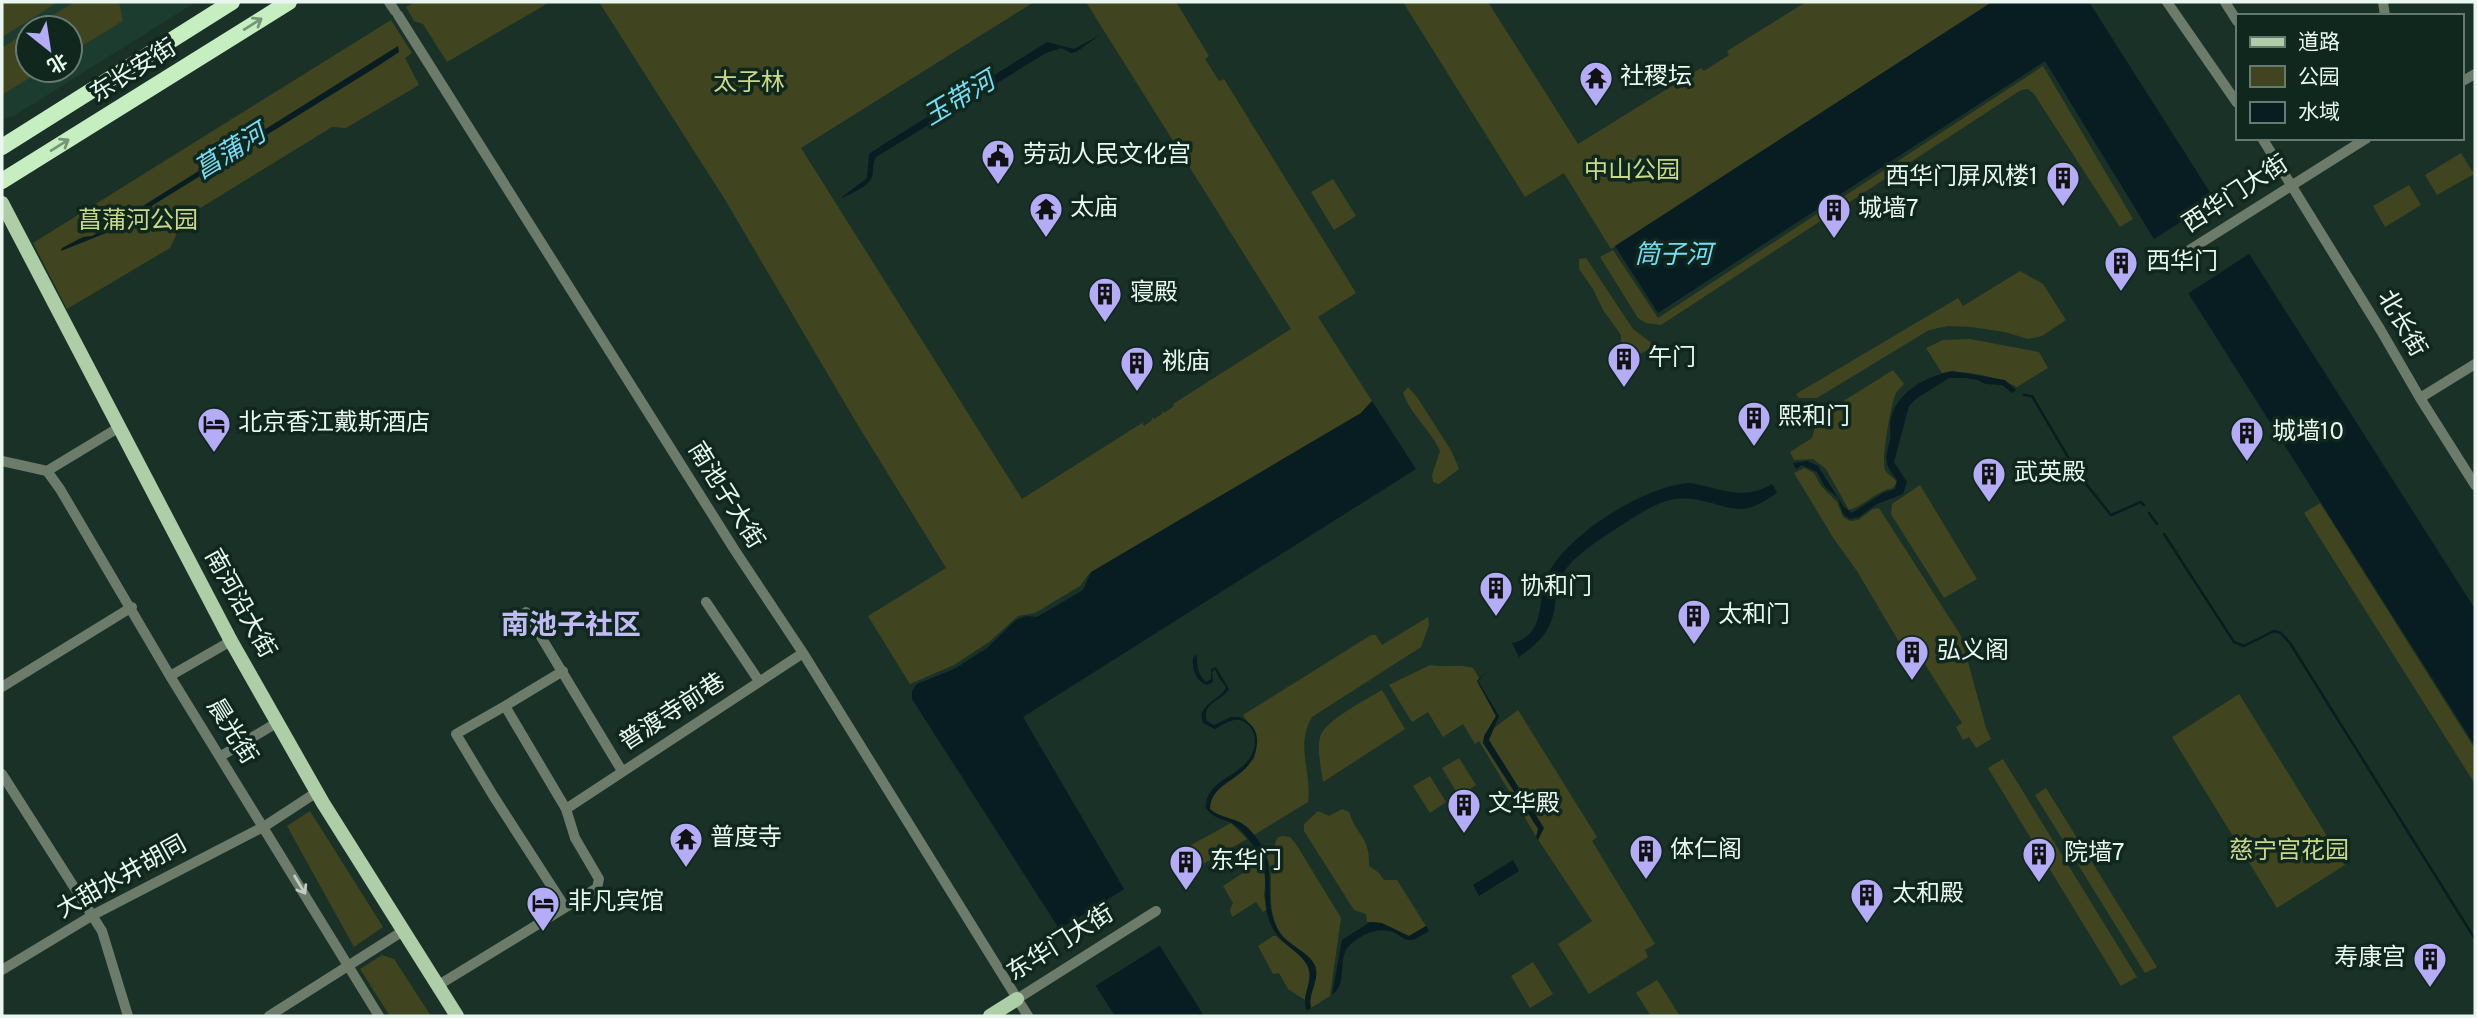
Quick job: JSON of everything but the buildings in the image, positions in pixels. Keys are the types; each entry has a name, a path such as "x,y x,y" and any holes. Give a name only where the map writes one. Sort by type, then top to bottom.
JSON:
{"highway":[{"name":"东长安街","path":"2,147 232,2"},
{"name":"东长安街","path":"2,181 289,2"}],"main road":[{"name":"南河沿大街","path":"2,203 231,641 317,792 457,1016"},
{"name":"东华门大街","path":"990,1016 1017,999"}],"street":[{"path":"2167,2 2236,102"},
{"path":"2225,2 2236,19"},
{"name":"南池子大街","path":"394,9 734,549 803,653 1028,1016"},
{"name":"北长街","path":"2263,140 2475,485"},
{"name":"西华门大街","path":"2164,266 2364,140"},
{"path":"2420,398 2475,364"},
{"path":"2,461 47,471 118,428"},
{"name":"晨光街","path":"47,471 61,489 170,676 265,826 379,1016"},
{"path":"706,602 759,681"},
{"path":"2,687 132,607"},
{"path":"526,612 622,771"},
{"path":"170,676 231,641"},
{"name":"普渡寺前巷","path":"566,809 803,653"},
{"path":"562,671 456,734 565,907"},
{"path":"437,986 597,888 599,879 575,838 566,809 505,706"},
{"path":"221,756 278,722"},
{"path":"2,774 102,931 128,1016"},
{"name":"大甜水井胡同","path":"2,971 93,915 265,826 317,792"},
{"name":"东华门大街","path":"1017,999 1156,911"},
{"path":"269,1016 402,931"}],"shaded area":[{"path":"2,2 196,2 84,72 84,14 14,14 14,84 65,84 14,116 2,119"}],"green space":[{"path":"2,2 58,2 39,14 14,14 14,30 2,37"},
{"path":"74,2 119,2 123,21 84,45 84,14 55,14"},
{"path":"415,2 550,2 447,62 423,24 414,21 406,7"},
{"name":"太子林","path":"599,2 1034,2 801,148 1022,499 1142,423 1144,426 1152,417 1154,419 1162,414 1163,410 1164,413 1174,406 1173,404 1291,329 1086,2 1176,2 1209,56 1205,59 1219,81 1224,79 1356,293 1318,317 1372,401 1361,413 1088,575 1080,586 1035,613 1018,616 989,642 954,665 910,684 868,616 946,568 724,198"},
{"name":"中山公园","path":"1403,2 1488,2 1578,144 1701,68 1704,71 1729,55 1727,51 1806,2 1992,2 1611,249 1564,173 1525,197"},
{"name":"菖蒲河公园","path":"391,20 412,53 405,58 419,85 346,128 332,127 184,218 170,248 67,309 33,243"},
{"path":"14,40 14,84 20,84 2,95 2,48"},
{"path":"2043,66 2133,219 2120,227 2034,94 2028,89 2021,90 1661,325 1646,323 1638,318 1600,257 1613,250 1658,318"},
{"path":"2461,153 2474,174 2437,195 2425,175"},
{"path":"1333,179 1356,216 1334,230 1311,192"},
{"path":"2409,185 2421,205 2385,227 2373,206"},
{"path":"1586,258 1633,329 1654,345 1648,350 1639,354 1628,354 1621,342 1621,335 1579,269 1579,259"},
{"path":"2020,271 2043,284 2066,320 2042,336 2028,339 2005,332 1971,327 1948,326 1929,330 1817,398 1799,398 1796,394 1958,298 1963,306"},
{"path":"1970,339 2039,352 2048,368 2017,387 1981,375 1942,373 1926,348 1943,340"},
{"path":"1893,370 1904,384 1896,393 1892,408 1884,464 1886,472 1897,482 1893,488 1849,510 1826,469 1813,459 1794,460 1790,452 1812,438 1818,417"},
{"path":"1408,387 1452,452 1459,469 1439,484 1433,482 1432,475 1440,451 1406,401 1403,393"},
{"path":"1804,468 1814,473 1821,486 1837,502 1843,517 1850,521 1858,520 1873,509 1879,508 1961,636 1991,739 1976,748 1969,737 1963,740 1956,727 1962,723 1911,642 1902,647 1794,473"},
{"path":"1920,485 1977,579 1944,598 1891,514 1892,504"},
{"path":"2320,503 2475,749 2475,784 2304,513"},
{"path":"1428,617 1429,625 1421,647 1312,717 1304,748 1308,802 1254,835 1237,822 1210,809 1211,801 1220,787 1254,759 1256,735 1243,715 1371,635 1376,635 1382,645"},
{"path":"1430,665 1473,668 1496,716 1486,734 1518,710 1597,837 1592,841 1655,944 1645,950 1648,957 1589,994 1558,944 1592,921 1537,838 1479,741 1475,744 1463,724 1443,737 1428,712 1412,722 1389,685"},
{"path":"1382,690 1405,729 1323,782 1319,748 1323,731 1347,711"},
{"name":"慈宁宫花园","path":"2239,694 2345,865 2277,908 2172,737"},
{"path":"1459,758 1476,785 1459,796 1442,768"},
{"path":"2003,759 2137,977 2121,986 1988,768"},
{"path":"1430,776 1446,802 1430,813 1413,786"},
{"path":"2046,788 2157,967 2145,973 2035,795"},
{"path":"1342,809 1349,812 1365,842 1369,866 1384,880 1397,880 1426,926 1409,936 1376,922 1367,922 1366,914 1354,910 1304,831 1304,824 1318,811 1329,816"},
{"path":"310,811 383,927 354,947 287,826"},
{"path":"1231,823 1247,839 1201,865 1191,845"},
{"path":"1290,837 1296,844 1341,918 1330,996 1311,1008 1315,965 1279,931 1272,911 1270,870 1265,850 1274,848 1277,838"},
{"path":"1259,857 1266,876 1266,910 1263,912 1256,902 1232,917 1230,910 1233,903 1223,886 1255,865"},
{"path":"1273,936 1298,954 1307,965 1309,978 1305,1000 1288,989 1279,973 1273,974 1258,946"},
{"path":"382,955 394,959 431,1016 390,1016 360,969"},
{"path":"1533,962 1553,994 1530,1008 1511,976"},
{"path":"1657,980 1680,1016 1651,1016 1636,993"}],"water":[{"name":"筒子河","path":"1992,2 2089,2 2475,609 2475,746 2154,239 2045,61 1658,313 1615,246"},
{"name":"玉带河","path":"1100,35 1076,52 1071,53 1061,48 1046,53 876,157 869,182 842,198 867,178 869,154 884,144 1047,42 1074,49"},
{"name":"菖蒲河","path":"398,46 399,52 378,66 111,231 61,251 62,248 83,237 92,236 130,214"},
{"path":"1952,371 2005,380 2016,390 2012,393 2002,385 1949,378 1917,398 1909,406 1894,462 1907,482 1903,494 1850,519 1843,514 1838,498 1825,487 1817,472 1802,465 1796,469 1793,463 1807,461 1818,466 1844,507 1852,513 1883,493 1895,489 1897,480 1888,466 1887,457 1890,424 1897,403 1921,382"},
{"path":"1372,401 1416,469 1023,717 1124,889 1204,1016 1115,1016 912,699 912,691 917,684 954,669 987,648 1016,620 1026,616 1037,617 1083,590 1091,572 1361,413"},
{"path":"1690,483 1741,493 1772,484 1777,493 1756,505 1740,509 1695,499 1675,499 1636,516 1585,550 1567,568 1558,584 1552,619 1546,632 1519,657 1512,643 1524,638 1536,623 1545,582 1559,557 1591,527 1632,502 1652,492"},
{"path":"1197,655 1198,669 1206,682 1211,679 1211,669 1216,667 1229,689 1209,706 1207,721 1214,725 1231,717 1239,717 1255,730 1257,743 1254,756 1241,773 1217,791 1210,809 1248,828 1266,855 1274,920 1284,938 1315,966 1311,1008 1307,1011 1305,1001 1309,969 1271,925 1266,908 1265,874 1260,857 1237,827 1215,816 1206,808 1213,789 1247,762 1253,753 1255,738 1251,728 1241,720 1230,721 1215,729 1203,723 1203,710 1226,687 1215,669 1212,672 1213,682 1207,685 1200,680 1193,665 1193,657"},
{"path":"1489,669 1478,681 1499,716 1489,740 1544,828 1538,840 1538,829 1483,743 1484,736 1496,716 1477,681"},
{"path":"1513,860 1519,871 1479,896 1473,885"},
{"path":"1370,922 1382,923 1409,936 1426,926 1429,931 1412,940 1383,930 1360,937 1346,950 1340,984 1332,995 1342,940"}],"pier":[{"path":"2218,198 2252,252 2186,295 2151,241"},
{"path":"1126,888 1161,945 1092,988 1057,931"}],"waterway":[{"path":"2024,395 2032,396 2078,474 2111,515 2141,502 2144,505"},
{"path":"2149,513 2157,524"},
{"path":"2164,534 2234,642 2244,646 2274,631 2281,633 2290,643 2475,939"}],"place":[{"name":"社稷坛","path":"1596,108"},
{"name":"劳动人民文化宫","path":"998,186"},
{"name":"西华门屏风楼1","path":"2063,208"},
{"name":"太庙","path":"1046,239"},
{"name":"城墙7","path":"1834,240"},
{"name":"西华门","path":"2121,293"},
{"name":"寝殿","path":"1105,324"},
{"name":"午门","path":"1624,389"},
{"name":"祧庙","path":"1137,393"},
{"name":"熙和门","path":"1754,448"},
{"name":"北京香江戴斯酒店","path":"214,454"},
{"name":"城墙10","path":"2247,463"},
{"name":"武英殿","path":"1989,504"},
{"name":"协和门","path":"1496,618"},
{"name":"太和门","path":"1694,646"},
{"name":"弘义阁","path":"1912,682"},
{"name":"文华殿","path":"1464,835"},
{"name":"普度寺","path":"686,869"},
{"name":"体仁阁","path":"1646,881"},
{"name":"院墙7","path":"2039,884"},
{"name":"东华门","path":"1186,892"},
{"name":"太和殿","path":"1867,925"},
{"name":"非凡宾馆","path":"543,933"},
{"name":"寿康宫","path":"2430,989"}],"district":[{"name":"南池子社区","path":"571,627"}]}
